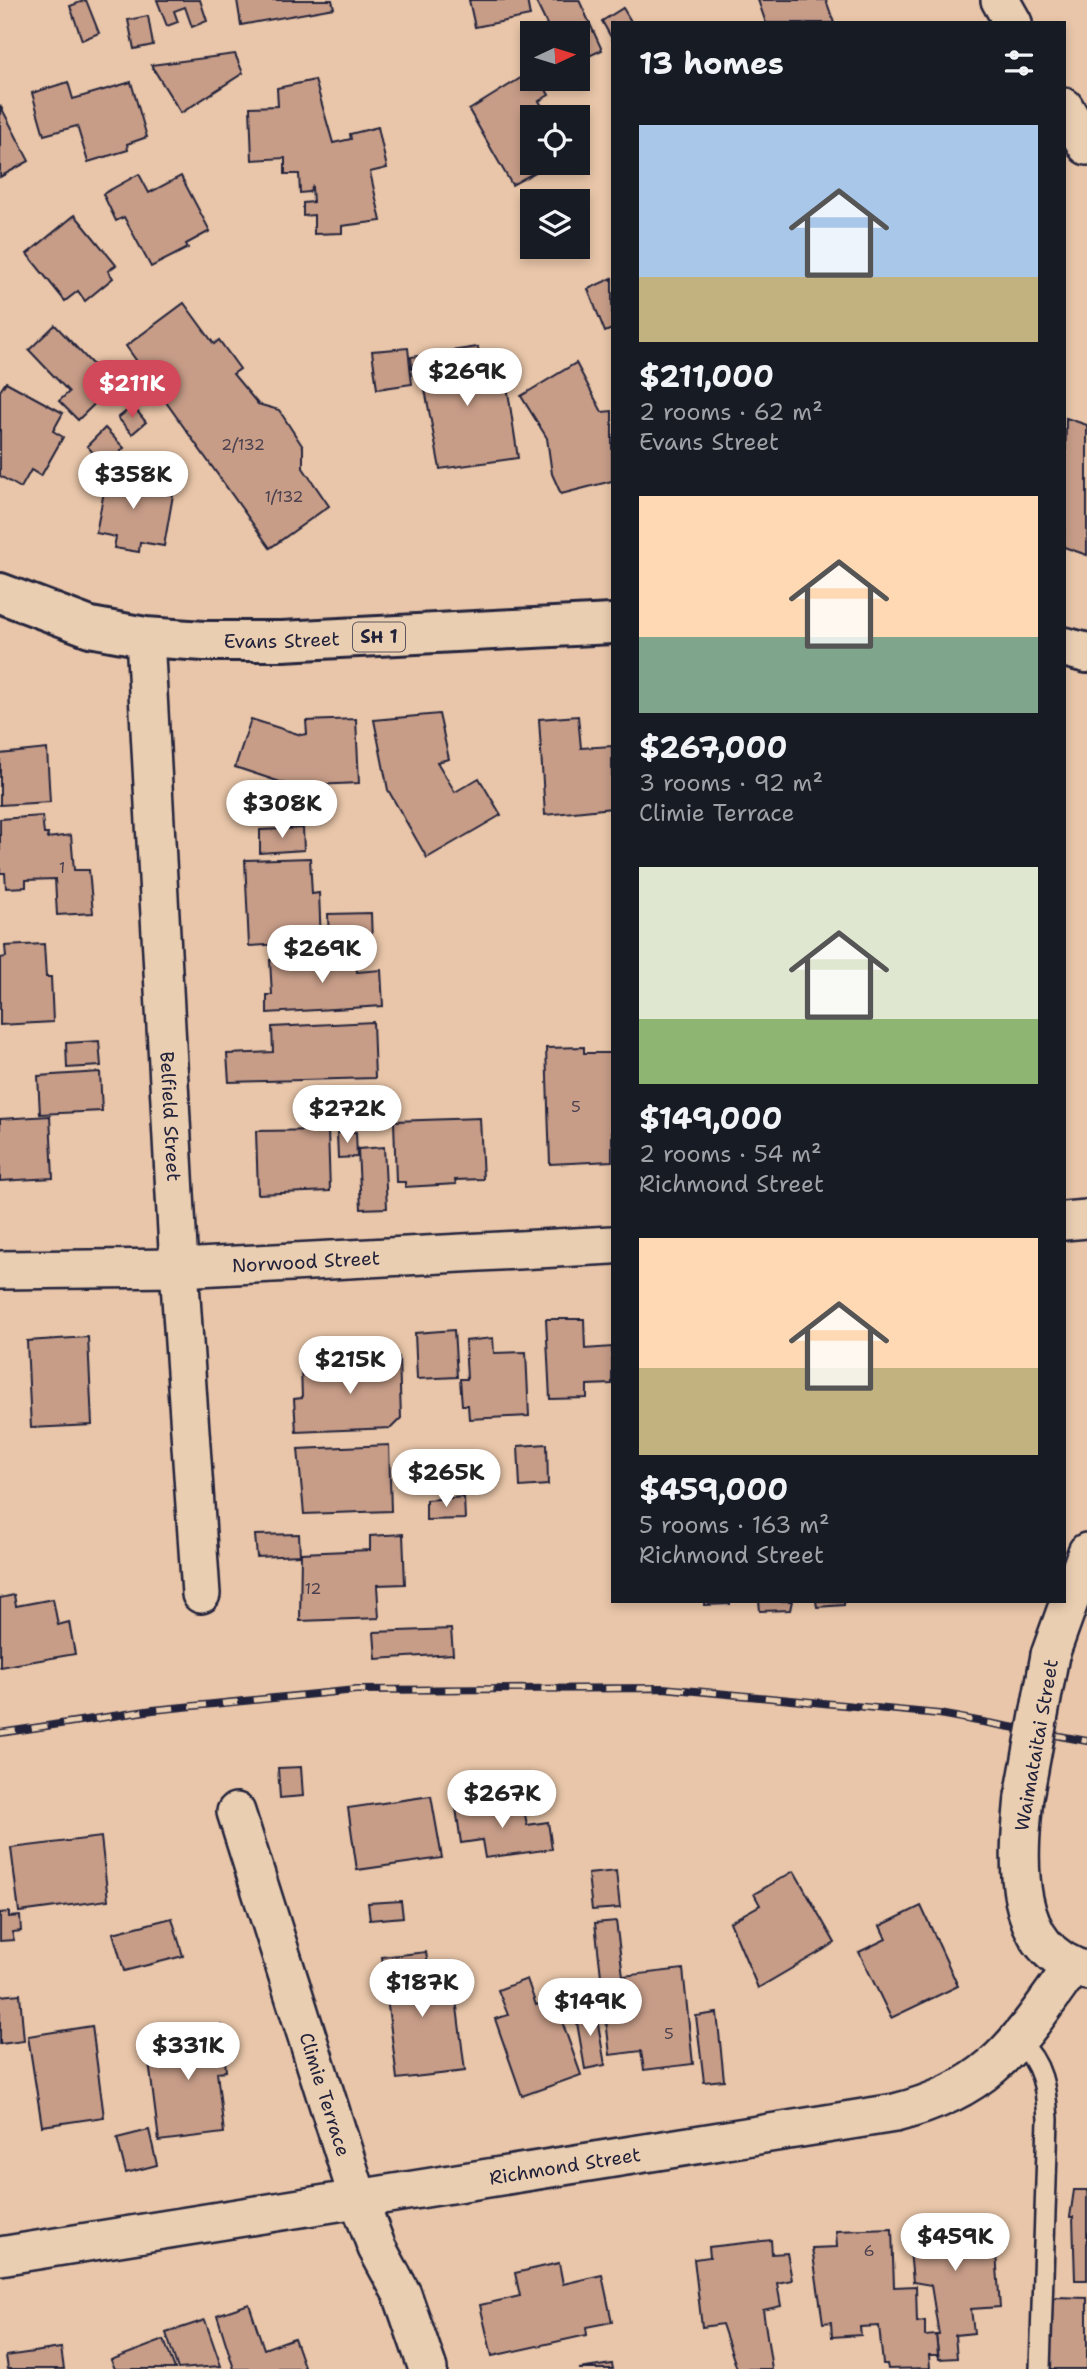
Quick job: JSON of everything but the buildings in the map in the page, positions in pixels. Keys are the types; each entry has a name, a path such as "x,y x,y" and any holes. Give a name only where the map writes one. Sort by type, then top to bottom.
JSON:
{"highway":[{"name":"Evans Street","path":"0,593 90,626 145,637 282,641 611,624"},
{"path":"1066,648 1087,653"}],"street":[{"path":"1000,0 1012,21"},
{"path":"1066,110 1086,142"},
{"name":"Belfield Street","path":"145,637 179,1268 201,1594"},
{"path":"1066,1221 1087,1220"},
{"name":"Norwood Street","path":"0,1270 179,1268 611,1245"},
{"name":"Waimataitai Street","path":"1079,1969 1048,1948 1033,1927 1022,1896 1018,1859 1024,1797 1050,1655 1087,1552"},
{"name":"Climie Terrace","path":"236,1812 358,2198 377,2248 402,2294 428,2369"},
{"name":"Richmond Street","path":"0,2256 895,2113 932,2104 960,2091 992,2069 1019,2042 1079,1969"}],"lane":[{"path":"1019,2042 1038,2064 1048,2119 1040,2369"}],"railway":[{"path":"0,1733 153,1710 356,1690 663,1688 939,1714 1087,1741"}]}
